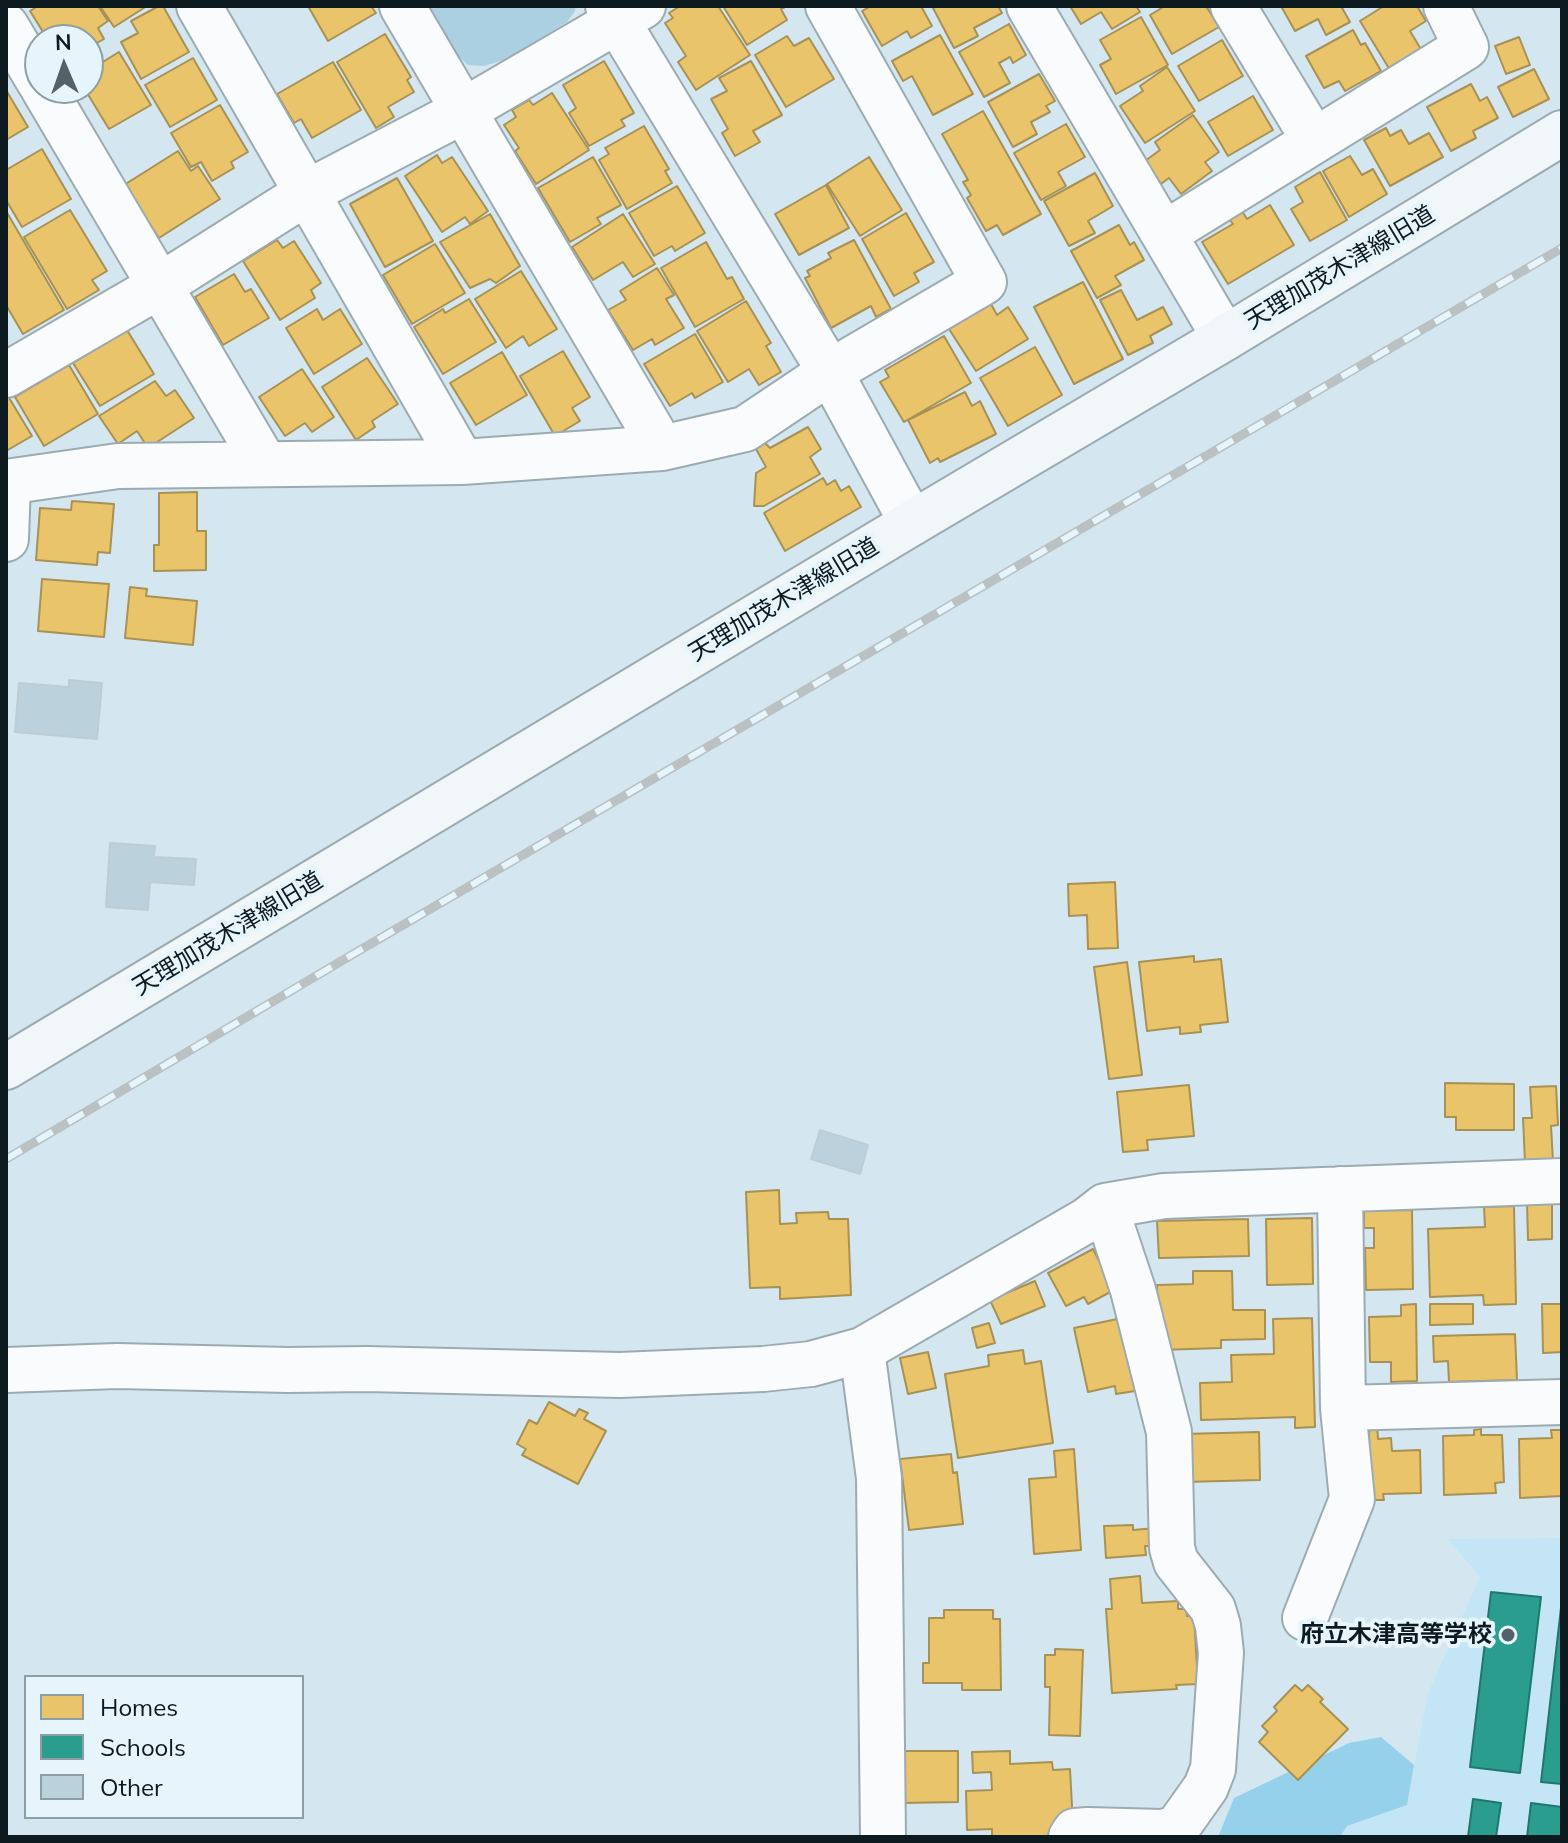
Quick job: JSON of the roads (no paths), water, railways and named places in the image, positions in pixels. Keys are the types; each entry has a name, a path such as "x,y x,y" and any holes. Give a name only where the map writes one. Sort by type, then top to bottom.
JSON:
{"street":[{"path":"199,6 462,462"},
{"path":"402,6 662,448"},
{"path":"6,539 7,482 118,466 462,462 662,448 745,429 830,372 984,282 828,6"},
{"path":"1029,6 1225,338"},
{"path":"1233,6 1314,140"},
{"path":"1164,234 1466,47 1446,6"},
{"path":"6,375 161,285 308,192 463,111 623,11 830,372 912,523"},
{"path":"6,26 24,56"},
{"path":"53,104 265,464"},
{"name":"天理加茂木津線旧道","path":"6,1067 1562,133"},
{"path":"6,1370 117,1366 620,1375 811,1364 862,1350 1087,1220 1105,1206 1164,1196 1562,1181"},
{"path":"1305,1618 1352,1499 1343,1408 1340,1189"},
{"path":"1071,1837 1075,1831 1163,1832 1177,1828 1206,1787 1213,1769 1221,1653 1213,1609 1176,1562 1172,1548 1169,1432 1133,1290 1105,1206"},
{"path":"862,1350 879,1478 883,1837"},
{"path":"1343,1408 1562,1402"}],"railway":[{"path":"6,1159 1562,248"}],"place":[{"name":"府立木津高等学校","path":"1508,1635"}]}
